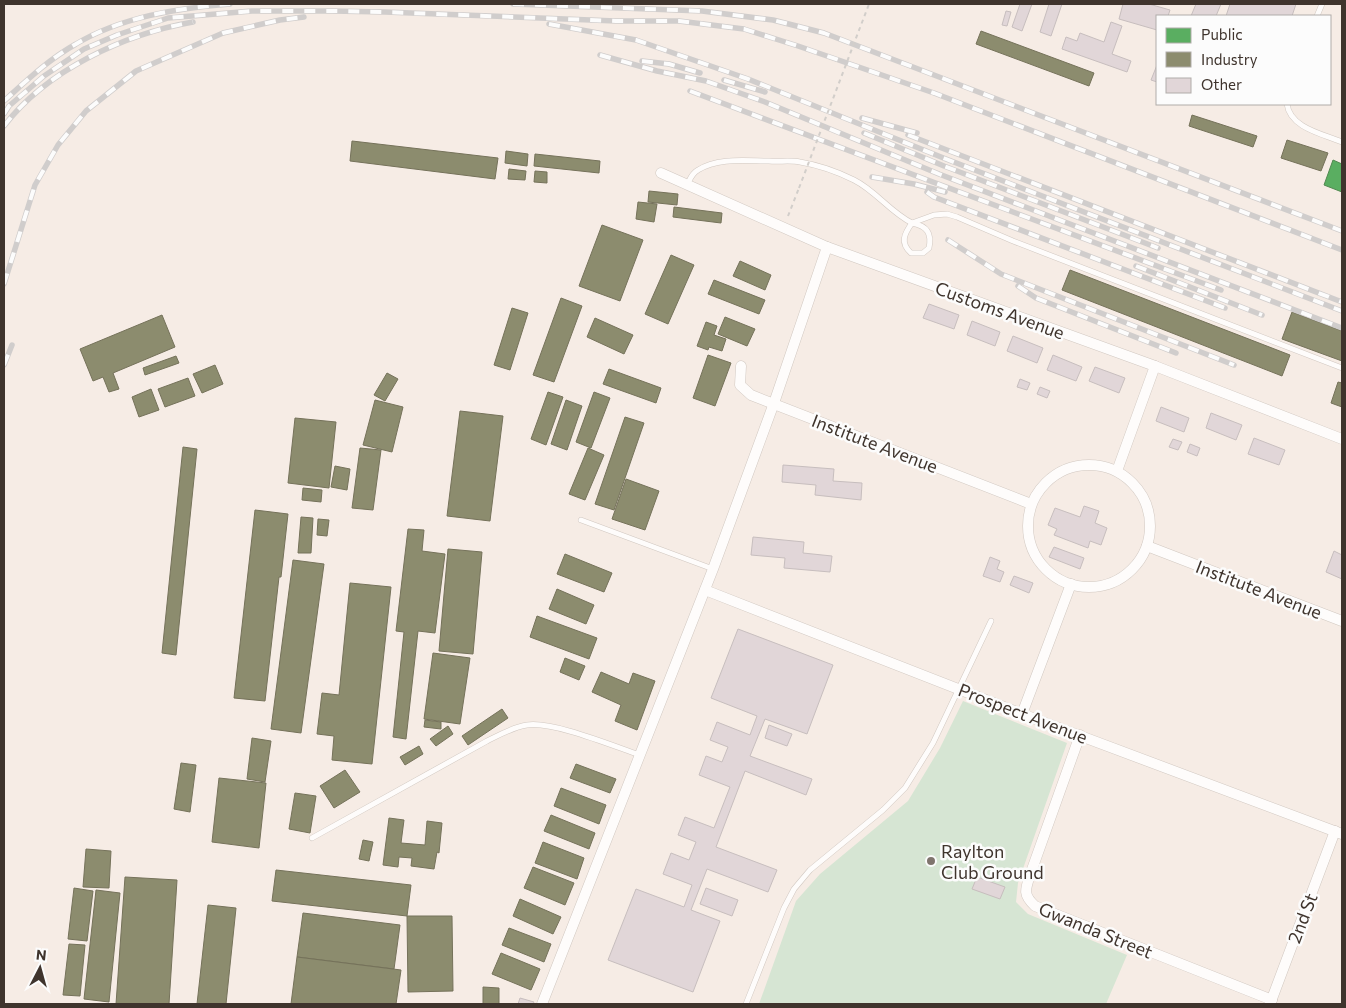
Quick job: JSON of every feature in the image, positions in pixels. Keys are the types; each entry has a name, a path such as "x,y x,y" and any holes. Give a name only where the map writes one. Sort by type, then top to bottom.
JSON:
{"street":[{"name":"Customs Avenue","path":"661,173 827,247 1155,366 1342,438"},
{"path":"542,1004 714,569 774,403 827,247"},
{"name":"Institute Avenue","path":"741,366 740,385 751,395 1031,504"},
{"path":"1117,471 1155,366"},
{"path":"1097,465 1117,471 1131,481 1142,495 1149,511 1150,528 1147,546 1136,566 1117,580 1095,587 1071,584 1053,576 1039,561 1030,544 1027,524 1031,504 1042,486 1064,470 1077,466 1097,465"},
{"name":"Institute Avenue","path":"1147,546 1342,621"},
{"path":"1022,714 1071,584"},
{"name":"Prospect Avenue","path":"705,590 960,688 1022,714 1339,833"},
{"name":"Gwanda Street","path":"1080,735 1030,875 1025,891 1028,900 1035,906 1271,1002"},
{"name":"2nd St","path":"1271,1002 1339,833"}],"lane":[{"path":"1287,105 1289,113 1297,124 1342,142"},
{"path":"687,185 692,174 706,165 727,161 799,162 834,171 854,180 872,192 896,213 912,223 923,226 928,231 930,236 929,248 923,253 911,253 906,248 903,239 912,223 934,214 947,214 1013,242 1342,368"},
{"path":"580,520 714,569"},
{"path":"746,1004 784,908 794,889 810,870 883,810 905,788 932,743 991,621"},
{"path":"312,838 504,732 527,725 548,726 640,755"}],"path":[{"path":"783,228 869,4"}],"green space":[{"name":"Raylton Club Ground","path":"963,701 1067,743 1018,883 1016,902 1028,914 1127,955 1106,1004 759,1004 796,901 820,874 908,801 940,748"}],"building: Public":[{"path":"1333,160 1342,164 1342,192 1324,185"}],"building: Industry":[{"path":"981,31 1094,73 1089,86 976,44"},
{"path":"1192,115 1257,136 1253,147 1189,126"},
{"path":"1287,140 1328,153 1321,171 1281,158"},
{"path":"352,141 498,158 495,179 350,161"},
{"path":"506,151 528,154 527,166 505,163"},
{"path":"535,154 600,161 599,173 534,166"},
{"path":"509,169 526,171 525,180 508,179"},
{"path":"535,171 547,172 547,183 534,182"},
{"path":"649,191 678,194 677,205 648,202"},
{"path":"638,202 657,204 654,222 636,219"},
{"path":"674,207 722,213 721,223 673,217"},
{"path":"602,225 643,240 620,301 579,286"},
{"path":"671,255 694,265 668,324 645,314"},
{"path":"740,261 771,275 765,290 733,276"},
{"path":"1070,270 1290,355 1282,376 1062,290"},
{"path":"714,280 765,300 759,314 708,294"},
{"path":"561,298 582,306 554,382 533,375"},
{"path":"512,308 528,313 510,370 494,365"},
{"path":"1292,312 1342,331 1342,361 1282,339"},
{"path":"162,315 175,347 113,373 119,389 109,392 103,377 93,381 80,349"},
{"path":"725,317 755,329 747,346 718,334"},
{"path":"595,318 633,335 624,354 587,337"},
{"path":"706,322 717,326 714,335 726,339 722,351 709,347 708,350 697,346"},
{"path":"708,355 731,363 715,406 693,398"},
{"path":"176,356 179,363 145,375 143,368"},
{"path":"215,365 223,384 202,393 193,374"},
{"path":"609,369 661,388 656,403 603,384"},
{"path":"387,373 398,379 385,401 374,395"},
{"path":"188,378 195,396 165,407 158,389"},
{"path":"1338,382 1342,383 1342,407 1331,403"},
{"path":"151,389 159,410 139,417 132,397"},
{"path":"548,392 563,397 546,445 531,439"},
{"path":"594,392 610,398 591,448 576,442"},
{"path":"375,400 403,407 392,452 363,445"},
{"path":"566,400 582,406 567,450 551,444"},
{"path":"460,411 503,416 490,521 447,516"},
{"path":"625,417 644,423 614,510 595,504"},
{"path":"295,418 336,422 329,488 288,483"},
{"path":"183,447 197,449 176,655 162,653"},
{"path":"360,448 381,450 373,510 352,508"},
{"path":"588,448 604,455 585,500 569,494"},
{"path":"335,466 350,469 347,490 331,487"},
{"path":"626,479 659,491 645,530 612,519"},
{"path":"303,488 322,490 321,502 302,500"},
{"path":"255,510 288,514 265,701 234,698"},
{"path":"301,517 313,518 311,553 298,553"},
{"path":"318,519 329,520 327,536 317,535"},
{"path":"408,529 424,530 422,551 445,554 435,633 418,631 406,739 393,737 404,632 396,631"},
{"path":"448,549 482,552 473,654 439,651"},
{"path":"565,554 612,573 604,592 557,574"},
{"path":"293,560 324,564 301,733 271,729"},
{"path":"350,583 391,587 372,764 332,760 334,736 317,734 322,693 339,695"},
{"path":"557,589 594,605 586,624 549,609"},
{"path":"537,616 597,638 589,659 530,637"},
{"path":"433,653 470,658 460,724 424,719"},
{"path":"565,658 585,666 579,680 560,672"},
{"path":"601,672 629,684 633,673 655,681 637,730 615,721 621,705 592,692"},
{"path":"502,709 508,718 468,745 462,736"},
{"path":"425,720 441,722 441,729 424,727"},
{"path":"448,726 453,734 436,746 430,739"},
{"path":"252,738 271,741 265,782 247,779"},
{"path":"419,746 423,754 405,765 400,757"},
{"path":"181,763 196,765 190,812 174,809"},
{"path":"576,764 616,779 610,793 570,778"},
{"path":"345,770 360,792 334,808 320,786"},
{"path":"219,778 266,783 259,848 212,842"},
{"path":"561,788 606,805 599,824 554,806"},
{"path":"295,793 316,796 310,833 289,829"},
{"path":"551,815 595,833 589,849 544,831"},
{"path":"389,818 404,820 401,843 425,845 427,821 442,823 439,853 437,852 434,869 411,866 412,858 399,857 398,867 383,865"},
{"path":"363,840 373,842 369,861 359,859"},
{"path":"543,842 584,858 577,879 535,863"},
{"path":"86,849 111,851 109,888 83,887"},
{"path":"533,867 574,883 565,905 524,888"},
{"path":"276,870 411,885 407,916 272,901"},
{"path":"125,877 177,880 169,1004 116,1004"},
{"path":"74,888 93,891 87,941 68,939"},
{"path":"96,890 120,893 109,1002 84,999"},
{"path":"520,899 561,917 553,934 513,916"},
{"path":"208,905 236,908 226,1004 197,1004"},
{"path":"303,913 400,925 394,969 297,957"},
{"path":"407,916 452,916 453,991 408,992"},
{"path":"509,928 551,944 544,962 502,945"},
{"path":"69,944 85,945 80,996 63,995"},
{"path":"501,953 540,969 531,990 492,974"},
{"path":"297,957 401,970 396,1004 291,1004"},
{"path":"483,987 499,988 499,1004 483,1004"}],"building: Other":[{"path":"1020,4 1032,4 1022,31 1012,27"},
{"path":"1049,4 1062,4 1051,36 1040,32"},
{"path":"1123,4 1149,4 1170,10 1168,15 1156,15 1156,30 1119,19"},
{"path":"1196,4 1221,4 1216,15 1191,15"},
{"path":"1230,4 1296,4 1292,15 1226,15"},
{"path":"1006,11 1011,12 1007,26 1002,25"},
{"path":"1111,22 1122,26 1112,54 1131,61 1127,72 1062,49 1066,37 1077,41 1080,33 1104,42"},
{"path":"1156,68 1156,82 1151,80"},
{"path":"929,304 959,315 954,329 923,318"},
{"path":"972,321 1000,332 995,346 967,335"},
{"path":"1013,336 1043,348 1037,363 1007,351"},
{"path":"1053,355 1082,367 1076,381 1047,370"},
{"path":"1095,367 1125,378 1119,393 1089,381"},
{"path":"1020,379 1030,383 1027,390 1017,387"},
{"path":"1040,387 1050,391 1047,398 1037,394"},
{"path":"1161,407 1189,418 1184,432 1156,421"},
{"path":"1211,413 1242,425 1236,440 1206,428"},
{"path":"1254,438 1285,450 1279,465 1248,454"},
{"path":"1173,439 1182,442 1178,450 1169,447"},
{"path":"1190,444 1200,448 1197,456 1187,452"},
{"path":"783,465 834,469 833,481 862,483 861,500 815,495 816,485 782,482"},
{"path":"1084,506 1099,511 1095,523 1107,528 1101,545 1090,541 1088,548 1054,535 1057,529 1048,525 1055,508 1080,517"},
{"path":"753,537 804,542 803,553 832,556 830,572 784,568 785,558 751,555"},
{"path":"1054,547 1084,558 1080,569 1049,557"},
{"path":"1334,551 1342,555 1342,579 1326,572"},
{"path":"990,557 1000,561 997,569 1004,572 1000,582 983,576"},
{"path":"1014,576 1033,583 1029,593 1010,585"},
{"path":"738,629 833,665 807,734 765,719 750,756 812,779 806,795 745,771 716,847 777,870 768,892 707,869 691,910 720,921 693,992 608,960 636,889 684,907 692,885 663,874 671,853 689,860 696,842 678,835 685,817 714,828 730,787 699,775 706,756 722,762 728,747 710,740 717,722 750,735 757,716 711,698"},
{"path":"769,725 792,734 787,746 765,738"},
{"path":"977,877 1005,887 1000,899 972,889"},
{"path":"706,888 738,900 732,916 700,904"},
{"path":"520,998 534,1002 533,1004 518,1004"}],"railway":[{"path":"4,101 56,56 93,35 150,15 230,4"},
{"path":"513,4 702,11 773,20 824,33 1342,231"},
{"path":"4,114 9,106 44,76 84,49 117,35 168,18 252,11 332,11 616,21 679,21 744,29 798,46 934,93 1342,250"},
{"path":"4,284 35,185 58,145 86,111 136,71 223,33 280,20 304,17"},
{"path":"4,126 42,88 89,58 114,45 140,35 193,22"},
{"path":"549,24 636,40 748,79 946,159 1342,311"},
{"path":"600,55 657,71 706,81 765,102 939,174 1342,328"},
{"path":"642,61 669,64 700,73"},
{"path":"724,80 765,92"},
{"path":"690,91 1221,290"},
{"path":"862,118 917,133"},
{"path":"864,133 944,166 1158,248"},
{"path":"908,135 1342,302"},
{"path":"872,177 914,184 945,192"},
{"path":"927,192 934,197 1225,308"},
{"path":"948,240 1001,274 1234,365"},
{"path":"1136,266 1262,315"},
{"path":"1018,286 1036,298 1176,353"},
{"path":"4,365 12,345"}],"place":[{"name":"Raylton Club Ground","path":"931,861"}]}
